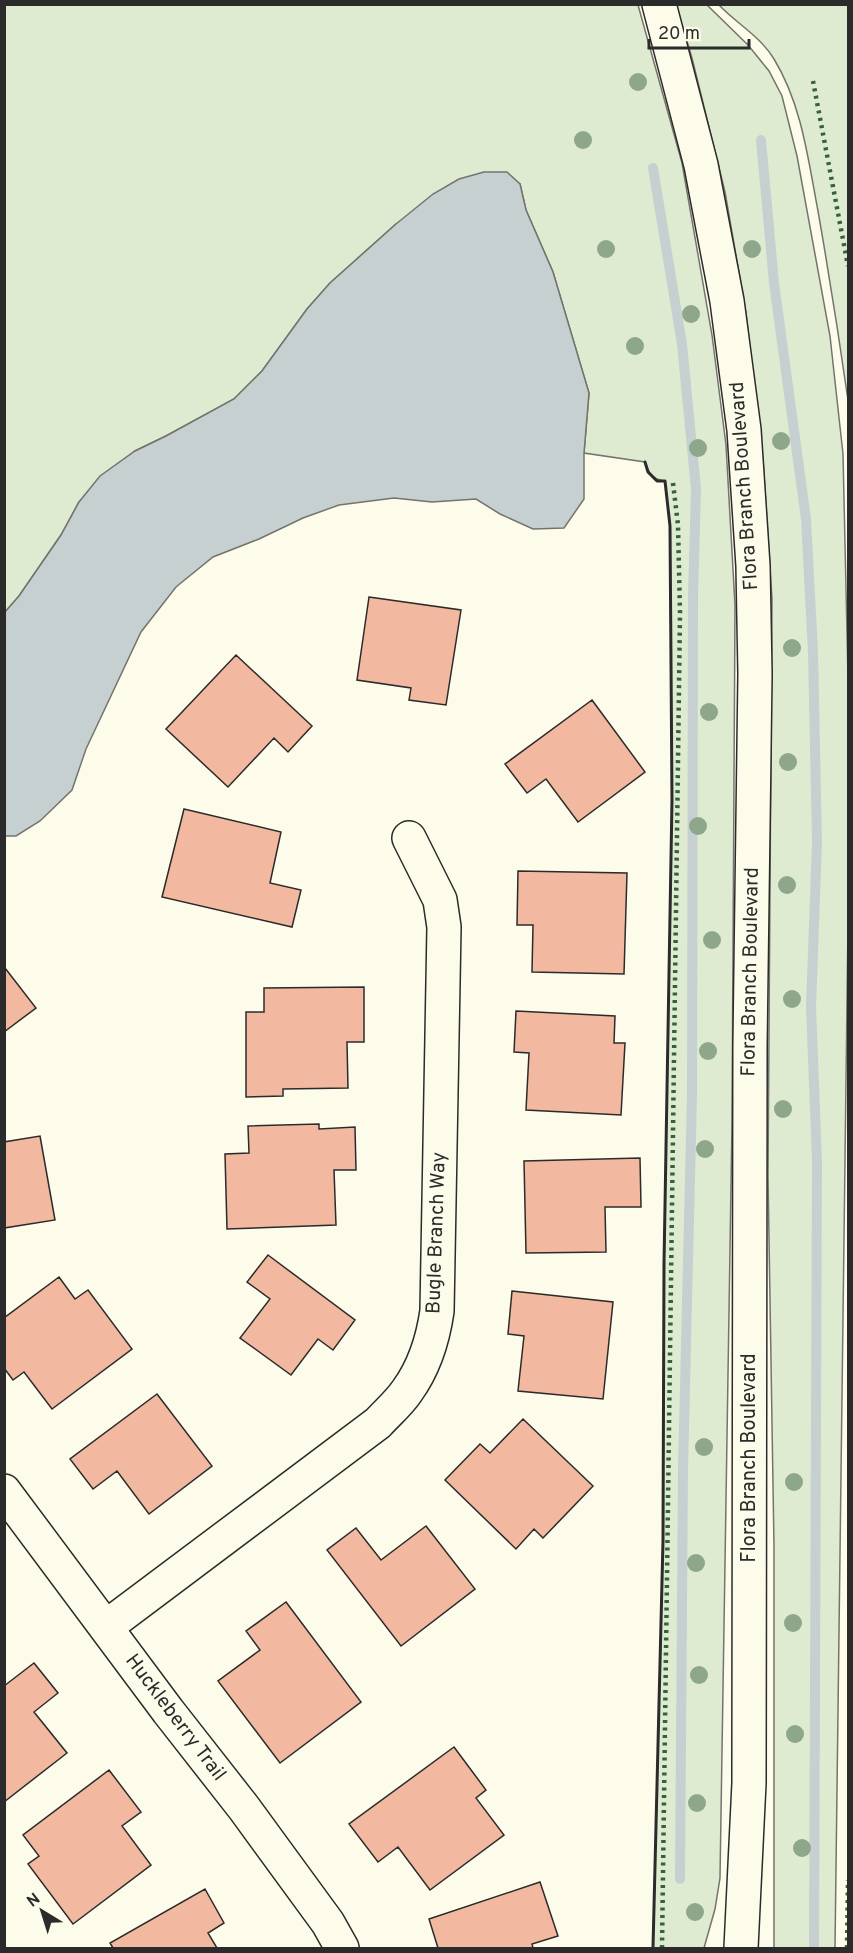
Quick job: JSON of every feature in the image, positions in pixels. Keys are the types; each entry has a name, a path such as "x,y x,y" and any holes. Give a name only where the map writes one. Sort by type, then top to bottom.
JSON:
{"street":[{"name":"Flora Branch Boulevard","path":"659,4 701,165 727,301 744,430 753,566 755,675 750,1046 749,1783 741,1948"},
{"name":"Bugle Branch Way","path":"106,1627 378,1423 407,1392 421,1367 435,1326 437,1311 444,927 440,900 409,838"},
{"name":"Huckleberry Trail","path":"4,1491 244,1808 328,1923 342,1948"}],"green space":[{"path":"5,5 638,5 682,163 712,335 726,445 735,605 732,1123 720,1878 715,1909 704,1948 653,1948 663,1541 664,1264 672,800 670,526 665,481 652,476 645,462 584,453 589,393 553,272 526,210 520,184 396,224 330,283 307,309 262,371 234,399 135,451 79,502 61,535 19,596 5,612"},
{"path":"676,5 707,5 748,45 769,71 782,96 797,156 830,336 843,454 848,678 848,923 835,1948 774,1948 774,1547 768,1176 772,599 763,459 746,313 725,192 692,58"},
{"path":"719,5 848,5 848,400 818,211 798,114 784,77 769,51"}],"shaded area":[{"path":"484,172 507,172 520,184 526,210 553,272 589,393 584,453 584,499 564,528 533,529 500,514 476,499 432,502 394,498 339,505 213,557 176,587 141,632 86,749 72,790 40,821 16,836 5,836 5,612 19,596 61,535 79,502 100,476 135,451 234,399 262,371 307,309 330,283 433,194 459,179"}],"building":[{"path":"369,597 461,610 446,705 409,700 411,688 357,680"},
{"path":"236,655 312,726 288,752 274,738 228,787 166,729"},
{"path":"592,700 645,772 578,822 546,779 527,793 505,764"},
{"path":"184,809 281,832 270,883 301,890 292,927 162,897"},
{"path":"518,871 627,873 624,974 532,972 533,925 517,925"},
{"path":"4,969 36,1008 4,1032"},
{"path":"364,987 364,1042 347,1042 348,1088 283,1089 283,1096 246,1097 246,1012 264,1012 264,988"},
{"path":"516,1011 615,1016 614,1043 625,1043 621,1115 526,1110 529,1053 514,1052"},
{"path":"319,1124 319,1129 355,1127 356,1170 334,1170 336,1225 227,1229 225,1154 249,1153 248,1126"},
{"path":"40,1136 55,1220 4,1228 4,1142"},
{"path":"640,1158 641,1207 605,1207 606,1252 526,1253 524,1161"},
{"path":"268,1255 355,1320 333,1350 318,1339 291,1375 240,1338 270,1299 247,1282"},
{"path":"59,1277 75,1299 88,1290 132,1349 52,1409 24,1372 13,1380 4,1368 4,1318"},
{"path":"512,1291 613,1302 603,1399 518,1391 524,1336 508,1334"},
{"path":"157,1394 212,1466 149,1514 117,1471 93,1489 70,1459"},
{"path":"523,1419 593,1486 543,1538 534,1529 516,1549 445,1480 480,1444 490,1453"},
{"path":"426,1526 475,1589 401,1646 327,1550 356,1528 381,1560"},
{"path":"286,1602 361,1702 280,1763 218,1681 260,1650 246,1631"},
{"path":"34,1663 58,1693 34,1712 67,1753 4,1802 4,1686"},
{"path":"454,1747 486,1790 476,1798 504,1835 430,1890 398,1847 378,1862 349,1824"},
{"path":"109,1770 141,1812 122,1826 151,1865 73,1924 28,1864 39,1856 23,1835"},
{"path":"540,1882 558,1936 532,1944 533,1948 438,1948 429,1919"},
{"path":"205,1889 224,1923 208,1933 217,1948 113,1948 110,1943"}],"waterway":[{"path":"761,140 774,283 806,519 813,652 817,842 811,1007 817,1161 814,1948"},
{"path":"653,168 682,344 696,489 693,598 692,1095 683,1469 680,1879"}],"hedge":[{"path":"813,81 848,266"},
{"path":"662,1948 680,613 678,525 673,483"},
{"path":"847,1948 848,1880"}],"wall":[{"path":"645,462 648,472 657,481 665,481 670,526 672,800 664,1264 663,1541 653,1948"}]}
